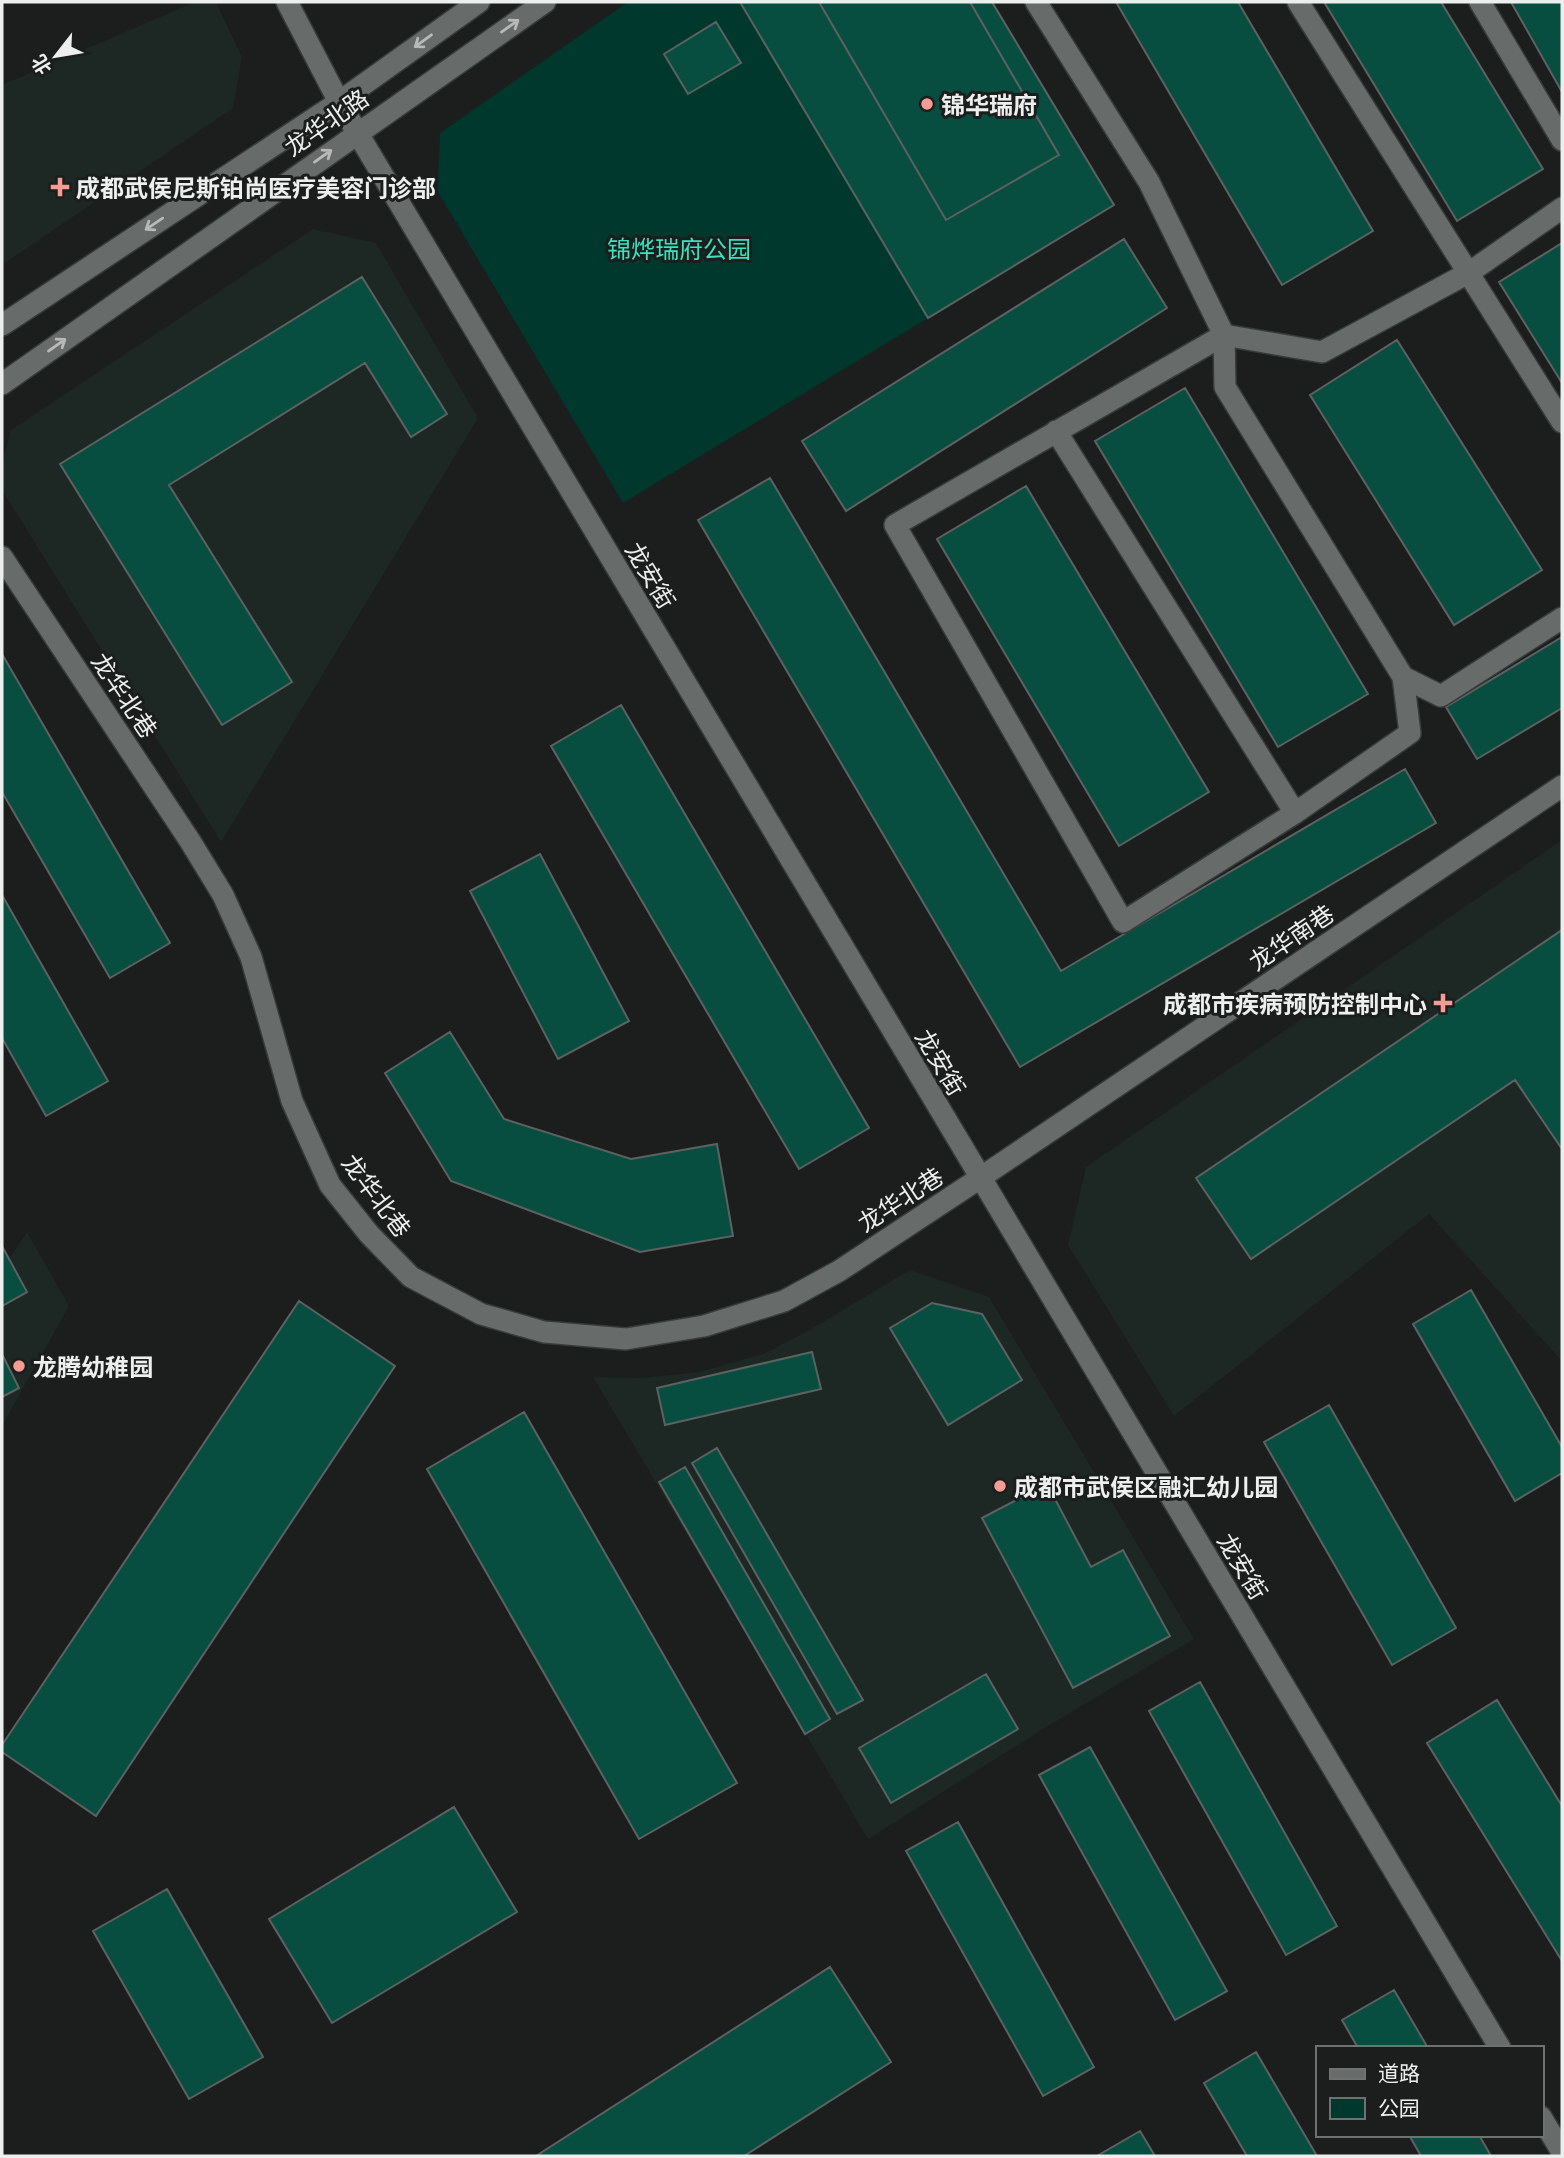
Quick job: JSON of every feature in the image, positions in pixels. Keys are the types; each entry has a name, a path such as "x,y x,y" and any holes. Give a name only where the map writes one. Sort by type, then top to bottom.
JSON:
{"street":[{"name":"龙安街","path":"287,2 339,102 1499,2046"},
{"name":"龙华北路","path":"2,325 339,102 479,2"},
{"name":"龙华北路","path":"2,384 545,2"},
{"path":"1036,2 1149,182 1224,335 1225,387 1403,677 1410,733 1295,813 1123,922 895,525 1224,335 1322,352 1470,272 1562,208"},
{"path":"1298,2 1562,422"},
{"path":"1480,2 1562,140"},
{"path":"1056,431 1295,813"},
{"name":"龙华北巷","path":"2,557 223,895 251,957 292,1101 330,1185 369,1234 411,1277 481,1314 544,1332 626,1339 678,1330 784,1301 839,1271 980,1178"},
{"path":"1403,677 1441,696 1562,618"},
{"name":"龙华南巷","path":"980,1178 1562,786"},
{"path":"1543,2120 1562,2152"}],"shaded area":[{"name":"成都武侯尼斯铂尚医疗美容门诊部","path":"195,2 216,2 242,57 233,108 2,265 2,85"},
{"path":"313,229 376,243 478,418 221,842 2,490 2,465 11,430"},
{"name":"成都市疾病预防控制中心","path":"1562,840 1562,1361 1429,1214 1174,1416 1068,1245 1086,1167"},
{"name":"龙腾幼稚园","path":"27,1232 69,1306 2,1426 2,1270"},
{"path":"910,1270 989,1297 1194,1639 1043,1729 868,1839 593,1377 642,1378 700,1372 763,1354 806,1332"}],"green space":[{"name":"锦烨瑞府公园","path":"628,2 740,2 928,318 623,503 438,192 440,133"}],"building":[{"name":"锦华瑞府","path":"740,2 992,2 1114,205 928,318"},
{"path":"819,2 970,2 1059,155 946,220"},
{"path":"1116,2 1238,2 1373,231 1282,285"},
{"path":"1324,2 1441,2 1543,169 1457,221"},
{"path":"1511,2 1562,2 1562,92"},
{"path":"716,22 741,63 688,94 664,54"},
{"path":"1124,239 1167,308 846,511 802,441"},
{"path":"1562,243 1562,383 1499,282"},
{"path":"362,277 447,414 411,437 365,363 169,485 292,682 222,725 60,464"},
{"path":"1397,340 1542,570 1454,625 1310,395"},
{"path":"1185,388 1368,694 1278,747 1095,441"},
{"path":"770,478 1061,971 1405,769 1436,823 1020,1067 698,520"},
{"path":"1026,486 1209,792 1119,846 937,539"},
{"path":"1562,637 1562,708 1477,759 1446,707"},
{"path":"2,654 170,943 110,978 2,792"},
{"path":"621,705 869,1128 799,1169 551,746"},
{"path":"540,854 629,1021 558,1059 470,891"},
{"path":"2,895 108,1081 46,1116 2,1038"},
{"path":"1562,930 1562,1149 1515,1080 1251,1259 1196,1178"},
{"path":"450,1032 504,1119 631,1159 717,1144 733,1236 640,1252 451,1181 385,1073"},
{"path":"2,1246 27,1292 2,1306"},
{"path":"1471,1290 1562,1447 1562,1473 1515,1501 1413,1324"},
{"path":"299,1301 395,1366 96,1816 2,1752 2,1745"},
{"path":"932,1303 982,1314 1022,1380 948,1425 890,1328"},
{"path":"812,1352 821,1389 665,1425 657,1388"},
{"path":"2,1354 19,1388 2,1397"},
{"path":"1329,1405 1456,1628 1392,1665 1264,1442"},
{"path":"524,1412 737,1783 639,1839 427,1469"},
{"path":"717,1448 863,1700 837,1714 692,1463"},
{"path":"685,1467 830,1719 805,1734 659,1482"},
{"path":"1047,1484 1091,1567 1123,1550 1170,1636 1073,1688 982,1518"},
{"path":"986,1674 1018,1729 891,1803 859,1748"},
{"path":"1200,1682 1337,1926 1286,1955 1149,1711"},
{"path":"1497,1700 1562,1806 1562,1961 1427,1743"},
{"path":"1090,1747 1227,1991 1175,2020 1039,1775"},
{"path":"454,1807 517,1912 332,2023 269,1919"},
{"path":"958,1822 1094,2067 1043,2096 906,1851"},
{"path":"167,1889 263,2057 189,2099 93,1931"},
{"path":"830,1967 891,2062 744,2156 536,2156"},
{"path":"1394,1990 1427,2046 1357,2046 1342,2020"},
{"path":"1256,2052 1317,2156 1247,2156 1204,2083"},
{"path":"1140,2131 1155,2156 1097,2156"},
{"path":"1410,2137 1480,2137 1491,2156 1421,2156"}],"place":[{"name":"锦华瑞府","path":"927,104"},
{"name":"成都武侯尼斯铂尚医疗美容门诊部","path":"60,187"},
{"name":"成都市疾病预防控制中心","path":"1443,1003"},
{"name":"龙腾幼稚园","path":"19,1366"},
{"name":"成都市武侯区融汇幼儿园","path":"1000,1486"}]}
